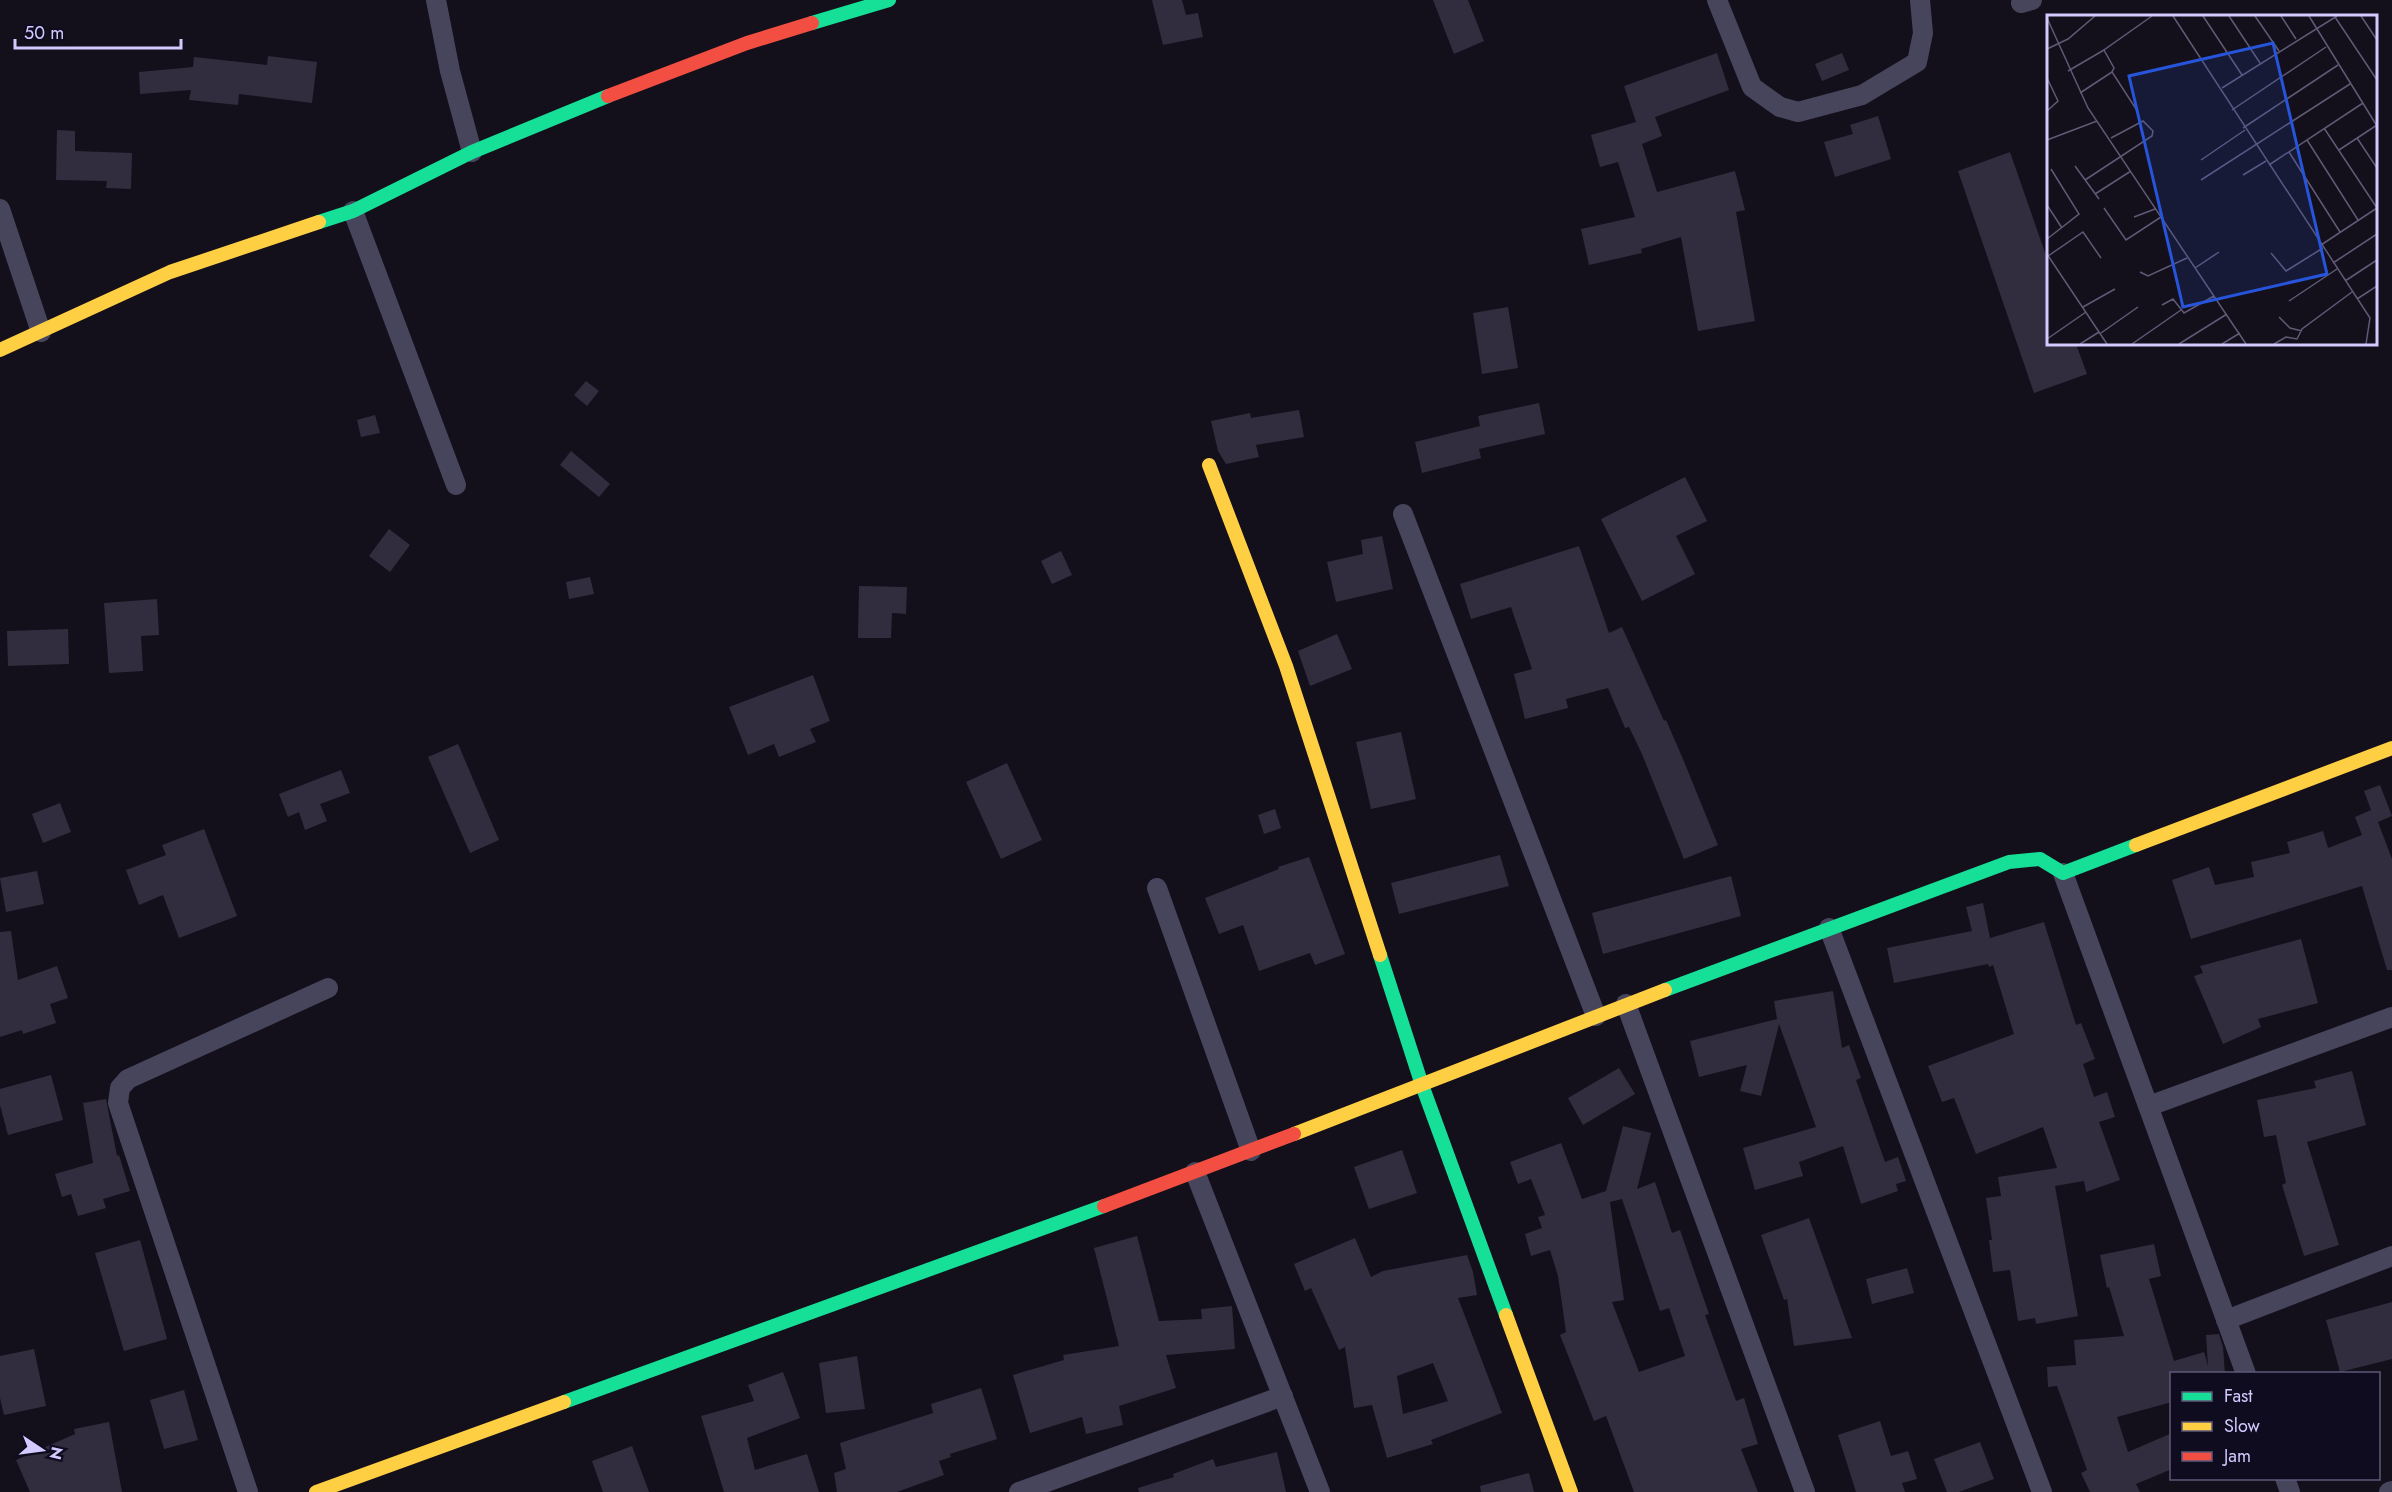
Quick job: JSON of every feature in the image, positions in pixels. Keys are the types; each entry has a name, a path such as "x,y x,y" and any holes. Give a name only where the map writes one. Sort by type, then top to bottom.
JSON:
{"street":[{"path":"436,0 450,71 472,152"},
{"path":"0,350 170,272 353,211 472,152 747,43 889,0"},
{"path":"1717,0 1752,87 1780,107 1798,112 1862,95 1917,62 1923,33 1920,0"},
{"path":"0,209 40,332"},
{"path":"353,211 456,485"},
{"path":"1209,465 1300,705 1422,1085 1571,1492"},
{"path":"1403,514 1596,1016"},
{"path":"2063,873 2392,748"},
{"path":"316,1492 1196,1172 1626,1004 1829,928 2009,862 2040,859 2063,873 2245,1372"},
{"path":"1157,888 1251,1151"},
{"path":"1829,928 2042,1492"},
{"path":"248,1492 118,1103 120,1088 128,1079 328,988"},
{"path":"1626,1004 1804,1492"},
{"path":"2149,1106 2392,1017"},
{"path":"1196,1172 1320,1492"},
{"path":"2226,1320 2392,1256"},
{"path":"1019,1492 1283,1396"}],"building":[{"path":"1152,0 1182,0 1186,15 1198,13 1203,37 1163,45"},
{"path":"1433,0 1468,0 1484,41 1454,54"},
{"path":"1717,53 1729,90 1655,117 1662,136 1642,144 1657,192 1735,171 1745,210 1736,212 1755,321 1698,331 1681,237 1641,249 1642,253 1589,265 1581,229 1635,217 1618,162 1600,167 1591,135 1636,122 1624,86"},
{"path":"1842,53 1849,70 1822,81 1815,64"},
{"path":"268,56 317,62 312,103 239,94 238,105 189,100 191,90 140,94 139,72 193,67 194,57 267,65"},
{"path":"1878,116 1891,159 1835,177 1824,142 1853,134 1850,125"},
{"path":"57,130 75,131 75,151 132,153 131,189 106,188 107,181 56,180"},
{"path":"2010,152 2047,258 2047,345 2076,345 2087,374 2034,393 1958,171"},
{"path":"1508,307 1518,368 1482,374 1473,313"},
{"path":"586,381 599,391 587,406 574,395"},
{"path":"1539,403 1545,434 1479,449 1481,458 1422,473 1415,442 1480,426 1478,416"},
{"path":"1299,410 1304,437 1256,445 1259,457 1226,464 1218,451 1211,421 1250,413 1251,418"},
{"path":"375,415 380,433 361,437 357,420"},
{"path":"571,451 610,484 599,497 560,465"},
{"path":"1685,477 1707,521 1676,536 1695,574 1642,601 1601,519"},
{"path":"389,529 410,545 390,572 369,556"},
{"path":"1382,536 1393,589 1336,602 1327,562 1363,554 1361,540"},
{"path":"1579,546 1609,633 1622,627 1664,721 1666,720 1718,845 1684,859 1642,754 1629,727 1625,728 1608,688 1566,699 1568,708 1525,719 1514,674 1532,669 1511,607 1471,619 1460,584"},
{"path":"1061,551 1072,575 1052,584 1041,561"},
{"path":"590,577 594,594 569,599 566,582"},
{"path":"859,586 907,587 906,614 892,613 891,638 858,638"},
{"path":"157,599 159,635 141,636 143,671 109,673 104,603"},
{"path":"68,629 69,664 8,666 7,631"},
{"path":"1337,634 1352,669 1310,686 1298,651"},
{"path":"813,675 830,721 810,729 816,742 779,757 774,744 748,755 729,707"},
{"path":"1401,732 1416,799 1371,809 1356,742"},
{"path":"458,744 499,840 470,853 428,757"},
{"path":"1007,763 1042,840 1001,859 966,782"},
{"path":"341,770 350,793 320,804 327,821 305,830 299,812 288,817 279,794"},
{"path":"2380,785 2392,816 2378,822 2392,859 2392,970 2387,970 2362,886 2191,939 2172,880 2209,867 2215,885 2254,877 2251,862 2290,853 2287,842 2323,831 2328,848 2362,835 2355,817 2371,810 2364,791"},
{"path":"60,803 71,832 43,843 32,814"},
{"path":"1275,809 1281,828 1264,834 1258,815"},
{"path":"204,829 237,916 179,938 163,895 139,905 126,870 166,855 162,845"},
{"path":"1500,855 1509,886 1399,914 1391,883"},
{"path":"1309,857 1345,954 1315,965 1310,953 1259,971 1243,925 1219,934 1205,898 1279,869 1278,867"},
{"path":"37,871 44,904 6,912 0,878"},
{"path":"1731,876 1741,916 1603,954 1592,913"},
{"path":"1983,903 1990,938 2044,922 2076,1025 2081,1023 2095,1059 2083,1064 2094,1097 2107,1092 2115,1117 2099,1122 2120,1180 2086,1192 2084,1181 2055,1186 2078,1316 2036,1324 2035,1318 2018,1321 2010,1270 1993,1272 1989,1240 1992,1240 1986,1198 2001,1196 1998,1177 2057,1168 2043,1127 1976,1154 1954,1098 1942,1102 1928,1066 2014,1034 1993,965 1989,967 1988,964 1894,983 1887,948 1972,931 1966,907"},
{"path":"11,931 18,980 57,966 68,998 50,1004 56,1023 23,1034 22,1030 0,1037 0,932"},
{"path":"2301,939 2318,1003 2258,1019 2261,1027 2223,1044 2194,976 2203,973 2200,966"},
{"path":"1833,991 1842,1048 1849,1045 1861,1078 1856,1080 1885,1162 1898,1157 1906,1181 1896,1184 1898,1191 1861,1204 1843,1146 1799,1162 1803,1176 1755,1190 1743,1148 1816,1127 1779,1024 1761,1096 1740,1091 1747,1065 1699,1077 1690,1041 1777,1019 1774,1001"},
{"path":"1619,1068 1635,1094 1583,1125 1568,1098"},
{"path":"2352,1071 2366,1125 2307,1142 2339,1245 2304,1256 2282,1185 2286,1183 2276,1135 2264,1137 2257,1100 2316,1088 2314,1081"},
{"path":"51,1075 63,1120 8,1135 0,1105 0,1089"},
{"path":"106,1099 117,1156 119,1155 130,1191 103,1199 106,1208 78,1216 71,1194 62,1197 55,1174 93,1163 83,1103"},
{"path":"1623,1126 1651,1133 1637,1189 1655,1182 1672,1233 1680,1230 1709,1314 1705,1315 1736,1401 1744,1398 1758,1444 1741,1449 1758,1492 1634,1492 1606,1416 1594,1421 1560,1335 1566,1332 1558,1276 1550,1250 1531,1256 1525,1234 1542,1228 1538,1217 1545,1215 1531,1179 1518,1184 1510,1162 1561,1143 1582,1199 1606,1191","holes":["1622,1199 1660,1311 1669,1308 1685,1356 1639,1372 1612,1302 1624,1300 1610,1202"]},
{"path":"1402,1150 1417,1193 1369,1209 1354,1167"},
{"path":"1809,1218 1852,1338 1794,1346 1787,1299 1784,1300 1761,1235"},
{"path":"1137,1236 1159,1321 1202,1319 1201,1309 1232,1306 1235,1349 1166,1355 1176,1388 1119,1406 1123,1425 1086,1434 1082,1417 1030,1433 1013,1375 1064,1360 1063,1355 1119,1346 1094,1248"},
{"path":"1355,1238 1371,1277 1383,1271 1467,1255 1477,1295 1458,1298 1502,1413 1431,1440 1433,1444 1387,1458 1372,1405 1354,1408 1345,1347 1339,1350 1311,1288 1305,1291 1294,1264","holes":["1433,1363 1448,1401 1403,1414 1397,1376"]},
{"path":"140,1240 167,1339 124,1351 95,1253"},
{"path":"2154,1244 2161,1276 2149,1279 2174,1361 2204,1352 2208,1366 2206,1335 2219,1334 2223,1347 2225,1372 2170,1372 2170,1403 2117,1417 2128,1452 2170,1434 2170,1470 2136,1484 2140,1492 2090,1492 2081,1473 2087,1470 2057,1386 2048,1387 2047,1367 2076,1365 2074,1340 2124,1336 2109,1287 2107,1288 2100,1255"},
{"path":"1907,1268 1914,1293 1872,1304 1866,1279"},
{"path":"2392,1302 2392,1359 2340,1372 2326,1320"},
{"path":"34,1349 46,1406 4,1415 0,1398 0,1356"},
{"path":"857,1356 865,1409 826,1413 819,1363"},
{"path":"783,1372 800,1418 747,1438 755,1470 807,1454 819,1492 724,1492 701,1416 754,1401 748,1385"},
{"path":"981,1388 997,1439 950,1454 951,1457 939,1461 944,1475 897,1492 837,1492 834,1473 846,1469 840,1443 933,1413 931,1404"},
{"path":"184,1390 198,1440 164,1449 150,1400"},
{"path":"1880,1421 1891,1456 1908,1451 1917,1479 1902,1483 1905,1492 1856,1492 1838,1435"},
{"path":"109,1422 122,1492 30,1492 16,1460 75,1434 74,1429"},
{"path":"1980,1442 1994,1479 1959,1492 1947,1492 1934,1459"},
{"path":"632,1446 649,1492 603,1492 592,1461"},
{"path":"1277,1452 1286,1492 1139,1492 1138,1488 1174,1477 1173,1474 1213,1459 1216,1467"},
{"path":"1529,1473 1534,1492 1481,1492 1480,1486"}],"traffic: fast":[{"path":"812,23 889,0"},
{"path":"319,222 353,211 472,152 608,96"},
{"path":"1665,990 2009,862 2040,859 2063,873 2136,845"},
{"path":"1380,955 1422,1085 1506,1315"},
{"path":"564,1402 1104,1206"}],"traffic: slow":[{"path":"0,350 170,272 319,222"},
{"path":"1209,465 1286,666 1380,955"},
{"path":"2136,845 2392,748"},
{"path":"1294,1134 1665,990"},
{"path":"1506,1315 1571,1492"},
{"path":"316,1492 564,1402"}],"traffic: jam":[{"path":"608,96 747,43 812,23"},
{"path":"1104,1206 1294,1134"}]}
